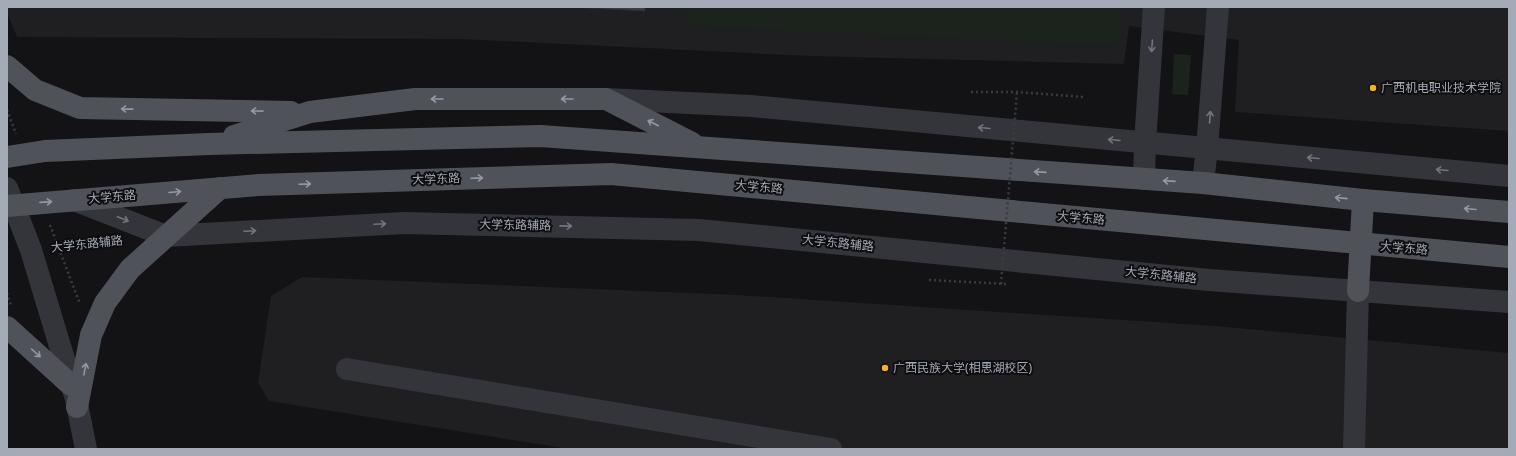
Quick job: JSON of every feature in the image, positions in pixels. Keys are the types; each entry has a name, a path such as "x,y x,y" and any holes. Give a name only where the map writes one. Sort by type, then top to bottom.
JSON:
{"main road":[{"path":"7,66 35,90 80,108 310,112 415,99 606,99 700,148"},
{"path":"209,144 310,112"},
{"path":"7,157 45,151 209,144 540,136 1204,183 1363,200 1509,212"},
{"name":"大学东路","path":"9,200 74,200 258,185 611,174 1509,258"},
{"path":"77,407 91,335 106,303 130,269 220,188"},
{"path":"1358,291 1363,200"},
{"path":"7,327 72,385"}],"street":[{"path":"1144,179 1154,7"},
{"path":"1204,183 1208,148 1218,7"},
{"path":"606,99 751,106 1509,176"},
{"path":"9,200 31,250 72,385 86,449"},
{"name":"大学东路辅路","path":"74,200 166,236 404,223 699,230 1209,280 1509,302"},
{"path":"1354,449 1358,291"},
{"path":"347,369 831,449"}],"path":[{"path":"971,92 1018,92 1083,97"},
{"path":"1000,284 1018,92"},
{"name":"大学东路辅路","path":"31,250 120,241"}],"shaded area":[{"name":"广西机电职业技术学院","path":"7,7 1509,7 1509,131 1235,112 1239,40 1129,26 1124,64 811,56 460,39 17,37 7,12"},
{"path":"687,7 1120,7 1119,43 1081,44 685,26"},
{"path":"1174,54 1191,55 1188,95 1172,94"},
{"name":"广西民族大学(相思湖校区)","path":"302,277 737,295 1215,326 1509,353 1509,449 569,449 269,401 258,383 271,296"}],"building":[{"path":"569,7 645,7 645,11"}],"place":[{"name":"广西机电职业技术学院","path":"1373,88"},
{"name":"广西民族大学(相思湖校区)","path":"885,368"}]}
